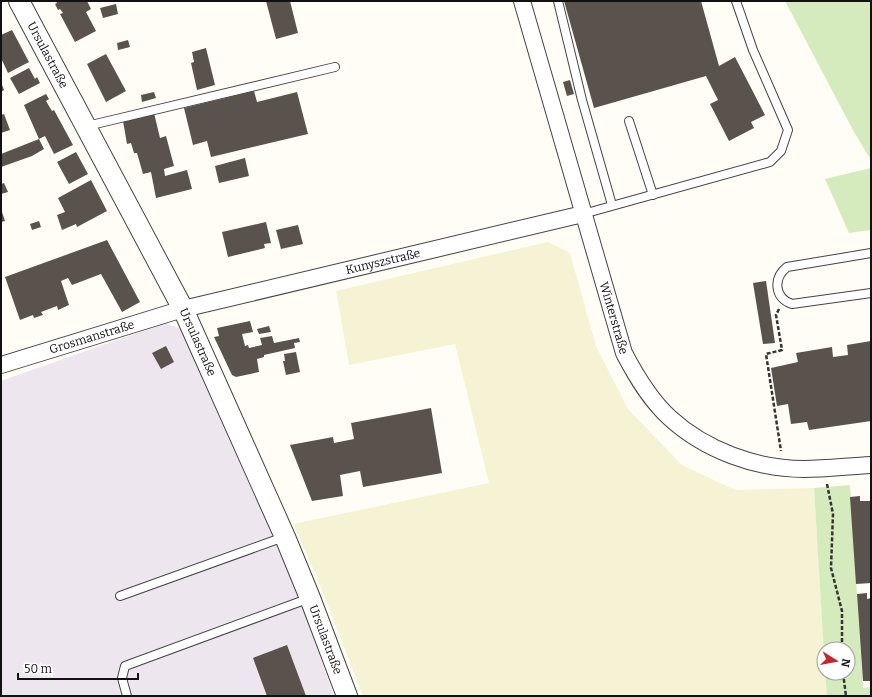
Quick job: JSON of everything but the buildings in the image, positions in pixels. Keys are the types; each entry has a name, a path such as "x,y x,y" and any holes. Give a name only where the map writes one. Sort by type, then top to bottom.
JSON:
{"street":[{"name":"Ursulastraße","path":"19,1 183,309 285,536 347,696"},
{"name":"Winterstraße","path":"522,1 624,353 636,375 652,398 669,418 708,445 729,455 784,467 804,469 871,465"},
{"name":"Kunyszstraße","path":"183,309 583,214"},
{"name":"Grosmanstraße","path":"1,365 183,309"}],"lane":[{"path":"558,1 582,100 612,205"},
{"path":"583,214 770,162 781,151 788,130 753,50 736,1"},
{"path":"86,126 335,67"},
{"path":"629,121 653,195"},
{"path":"871,253 787,268 779,275 777,282 777,289 783,299 792,304 871,293"},
{"path":"120,596 285,536"},
{"path":"127,696 122,678 125,666 310,598"}],"path":[{"path":"783,299 776,315 782,350 766,354 784,467"},
{"path":"826,468 827,487 834,519 831,568 842,611 843,624 841,641"},
{"path":"844,681 846,696"}],"shaded area":[{"path":"548,242 570,253 596,346 628,409 682,465 735,490 814,488 824,641 816,641 816,681 826,681 827,696 363,696 316,575 293,524 489,483 455,344 349,365 336,291"},
{"path":"165,323 184,330 292,577 334,696 1,696 1,381"}],"green space":[{"path":"785,1 871,1 871,160 854,132"},
{"path":"871,168 871,230 849,233 825,179"},
{"path":"850,485 863,688 871,687 871,696 827,696 826,681 856,681 856,641 823,641 814,488"}]}
